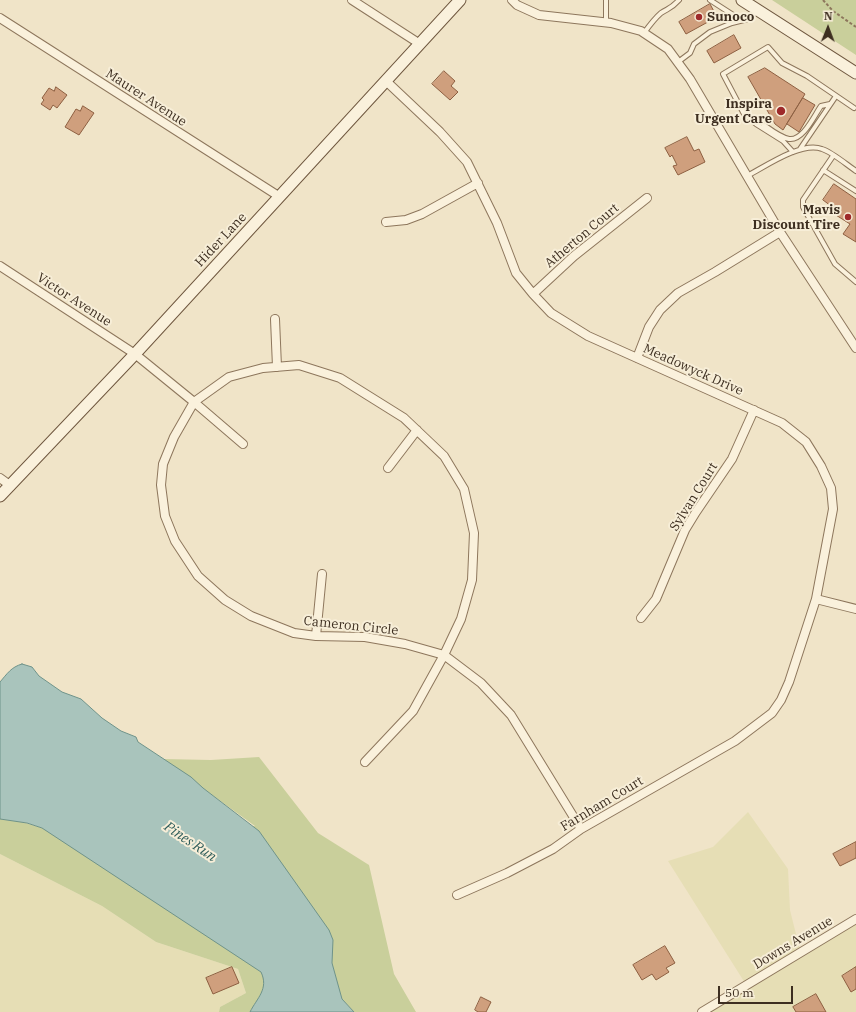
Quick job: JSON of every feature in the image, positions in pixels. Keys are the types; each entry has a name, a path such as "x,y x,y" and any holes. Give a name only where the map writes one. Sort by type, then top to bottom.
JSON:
{"street":[{"path":"352,0 420,44"},
{"name":"Hider Lane","path":"0,496 135,354 460,0"},
{"path":"512,0 518,5 539,15 606,22 634,29 644,33 668,49 690,79 780,232 856,348"},
{"path":"742,0 856,73"},
{"name":"Maurer Avenue","path":"0,18 280,197"},
{"name":"Meadowyck Drive","path":"386,81 440,132 467,162 497,223 516,273 551,313 588,336 782,423 806,442 821,466 831,488 833,509 816,599 782,700 772,713 755,727"},
{"path":"386,222 406,220 422,214 478,183"},
{"name":"Atherton Court","path":"533,294 574,256 647,198"},
{"path":"637,358 649,327 660,310 678,293 780,232"},
{"name":"Victor Avenue","path":"0,266 135,354"},
{"path":"275,319 277,367"},
{"path":"135,354 243,444"},
{"name":"Cameron Circle","path":"444,655 461,619 472,580 474,533 464,489 444,456 404,418 340,378 299,365 263,368 229,377 194,402 174,437 163,464 161,484 165,516 175,541 198,576 225,600 252,616 294,633 316,636 365,637 405,644 444,655 481,682 511,715 581,829"},
{"name":"Sylvan Court","path":"641,618 656,599 684,530 732,459 754,410"},
{"path":"388,468 417,430"},
{"path":"0,478 11,486"},
{"path":"316,636 322,574"},
{"path":"816,599 856,609"},
{"path":"365,762 412,711 444,655"},
{"name":"Farnham Court","path":"457,894 507,873 552,849 581,829 735,741 755,727"},
{"name":"Downs Avenue","path":"702,1012 856,919"}],"lane":[{"path":"606,0 606,22"},
{"path":"644,33 654,20 662,13 673,7 679,0"},
{"path":"710,0 741,20"},
{"path":"678,62 690,53 694,44 710,32 741,20 748,19 759,11"},
{"path":"793,152 783,141 756,124 744,114 740,109 723,74 768,48 782,63 807,76 854,108"},
{"path":"800,149 836,96"},
{"path":"744,114 790,139 798,138 807,128 821,106 830,104"},
{"path":"747,176 793,152 810,147 822,149 856,171"},
{"path":"833,156 803,200 803,207 835,264 856,282"},
{"path":"823,170 856,191"}],"path":[{"path":"823,0 834,11 856,27"}],"shaded area":[{"path":"748,812 788,869 790,910 800,950 856,916 856,1012 698,1012 745,983 668,861 713,847"},
{"path":"0,854 102,906 156,942 238,969 246,993 220,1007 219,1012 0,1012"}],"green space":[{"path":"772,0 856,0 856,55"},
{"path":"259,757 318,833 369,865 394,974 416,1012 354,1012 342,999 280,1012 219,1012 220,1007 246,993 238,969 156,942 102,906 0,854 0,815 42,828 255,826 162,759 211,760"}],"water":[{"name":"Pines Run","path":"22,664 32,667 39,676 62,692 81,699 102,718 121,731 136,737 138,742 191,777 259,831 329,930 333,940 332,963 342,999 354,1012 250,1012 259,998 263,988 264,983 261,972 42,828 27,823 0,819 0,682 12,669"}],"building":[{"path":"710,4 717,17 686,34 679,22"},
{"path":"734,35 741,48 714,63 707,51"},
{"name":"Inspira Urgent Care","path":"765,68 805,94 783,130 775,124 748,77"},
{"path":"444,71 455,81 451,86 458,92 450,100 432,84"},
{"path":"56,87 67,95 57,108 53,105 50,110 41,104 44,100 42,98 49,88 54,91"},
{"path":"803,98 815,105 799,132 787,124"},
{"path":"83,106 94,113 79,135 65,127 76,109 80,111"},
{"path":"687,137 694,151 699,149 705,162 678,175 673,166 677,165 672,155 670,157 665,148"},
{"name":"Mavis Discount Tire","path":"834,184 856,199 856,242 843,234 850,224 828,210 831,206 823,200"},
{"path":"856,842 856,858 840,866 833,854"},
{"path":"665,946 675,963 666,968 669,972 656,980 652,974 642,980 633,965"},
{"path":"232,967 239,983 213,994 206,978"},
{"path":"856,967 856,989 851,992 842,976"},
{"path":"816,994 826,1012 796,1012 793,1007"},
{"path":"481,997 491,1002 486,1012 478,1012 475,1010"}],"place":[{"name":"Sunoco","path":"699,17"},
{"name":"Inspira Urgent Care","path":"781,111"},
{"name":"Mavis Discount Tire","path":"848,217"}]}
